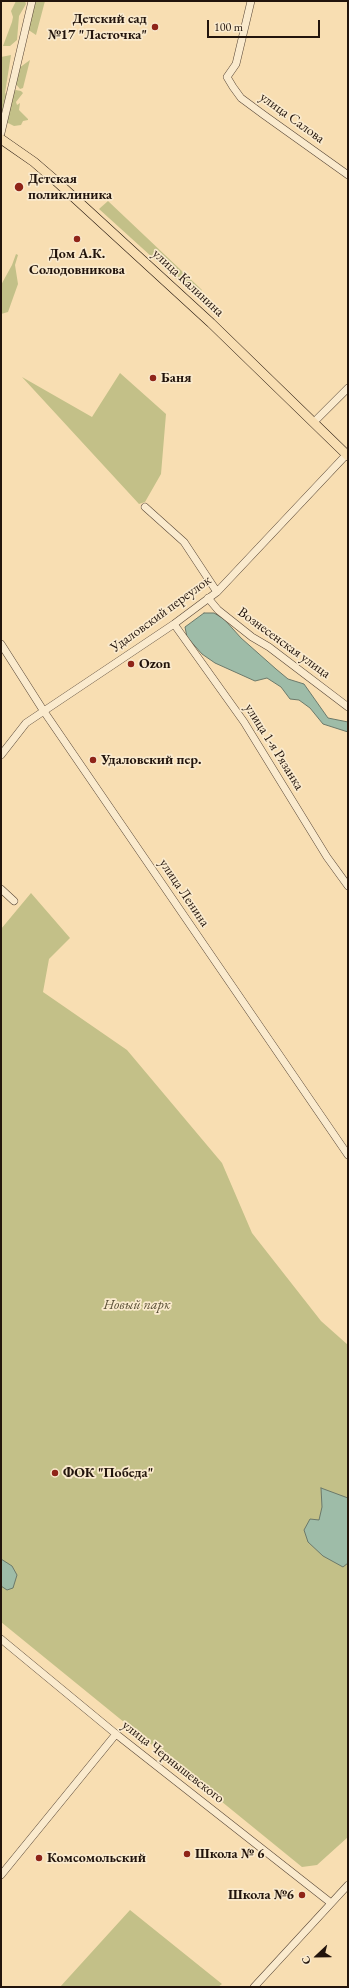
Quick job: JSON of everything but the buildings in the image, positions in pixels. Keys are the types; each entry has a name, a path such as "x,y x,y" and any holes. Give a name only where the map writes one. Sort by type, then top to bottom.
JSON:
{"main road":[{"name":"улица Калинина","path":"1,139 34,162 56,181 211,323 347,455"}],"street":[{"path":"1,133 32,1"},
{"name":"улица Салова","path":"251,1 236,64 227,77 241,98 348,175"},
{"path":"314,422 348,388"},
{"name":"Удаловский переулок","path":"1,755 26,722 62,700 174,624 217,592 347,455"},
{"path":"145,507 184,542 217,592"},
{"name":"Вознесенская улица","path":"208,598 218,610 252,637 269,647 348,707"},
{"name":"улица 1-я Рязанка","path":"174,624 244,722 327,857 348,886"},
{"name":"улица Ленина","path":"1,644 44,710 348,1155"},
{"path":"1,890 14,901"},
{"name":"улица Чернышевского","path":"1,1639 116,1734 331,1903"},
{"path":"1,1875 116,1734"},
{"path":"254,1987 348,1885"}],"green space":[{"path":"16,1 25,1 26,4 19,16 17,40 10,46 3,46 12,22 13,17 11,11"},
{"path":"34,1 45,1 36,35 27,29"},
{"path":"11,55 5,93 8,95 1,120 1,57"},
{"path":"30,60 23,88 20,89 15,83 19,68"},
{"path":"16,90 23,93 16,102 17,105 20,103 19,110 28,120 23,121 21,125 14,126 6,122 12,91"},
{"path":"108,201 202,290 195,296 99,209"},
{"path":"16,254 18,255 15,265 18,284 8,312 1,314 1,285"},
{"path":"120,373 166,414 161,474 145,502 139,504 22,377 92,417"},
{"name":"Новый парк","path":"31,893 70,938 49,959 43,992 127,1050 222,1163 252,1233 321,1321 348,1345 348,1837 317,1865 302,1867 1,1622 1,929"},
{"path":"130,1910 222,1984 218,1987 60,1987"}],"shaded area":[{"path":"204,613 214,613 224,619 241,638 288,679 304,684 328,718 348,722 348,732 323,724 310,708 299,700 290,699 281,687 267,678 255,681 215,663 202,654 187,637 185,627"},
{"path":"321,1488 348,1498 348,1563 343,1567 323,1556 308,1542 304,1530 310,1519 319,1520 322,1507"},
{"path":"1,1559 12,1566 17,1575 13,1588 7,1590 1,1586"}],"place":[{"name":"Детский сад №17 \"Ласточка\"","path":"155,27"},
{"name":"Детская поликлиника","path":"19,187"},
{"name":"Дом А.К. Солодовникова","path":"77,239"},
{"name":"Баня","path":"153,378"},
{"name":"Ozon","path":"131,664"},
{"name":"Удаловский пер.","path":"93,760"},
{"name":"ФОК \"Победа\"","path":"55,1473"},
{"name":"Школа № 6","path":"187,1854"},
{"name":"Комсомольский","path":"39,1858"},
{"name":"Школа №6","path":"302,1895"}]}
